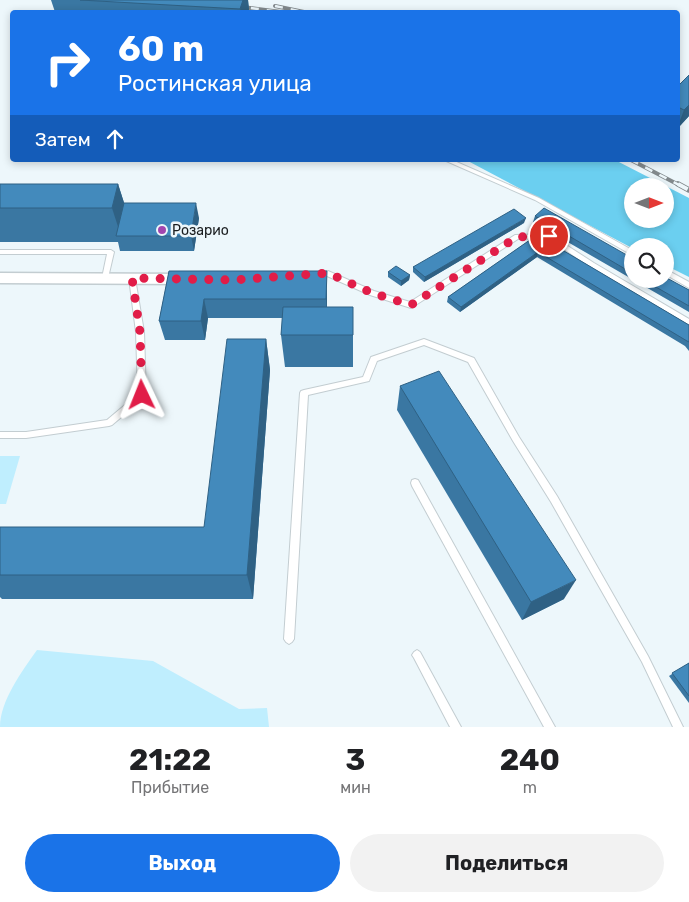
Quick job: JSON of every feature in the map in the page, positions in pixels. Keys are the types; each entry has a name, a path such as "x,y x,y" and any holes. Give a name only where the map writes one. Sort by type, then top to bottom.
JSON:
{"street":[{"path":"0,278 196,279"}],"lane":[{"path":"452,162 537,199 624,248"},
{"path":"309,274 328,273 372,293 411,305 517,237 549,236 592,265 689,322"},
{"path":"0,252 111,252 105,278"},
{"path":"674,276 689,285"},
{"path":"0,435 26,435 109,423 142,395 140,332 132,278"},
{"path":"289,639 304,393 366,379 374,359 424,342 470,360 516,439 559,507 645,659 678,727"},
{"path":"415,484 550,727"},
{"path":"417,655 456,727"}],"shaded area":[{"path":"470,162 619,162 650,178 624,178 624,228 674,228 674,190 689,198 689,277 674,270 674,238 624,238 624,244"},
{"path":"0,456 20,456 6,504 0,504"},
{"path":"37,650 153,661 239,709 267,708 269,727 0,727 1,717 8,697"}],"building":[{"path":"80,0 243,0 240,9"},
{"path":"689,75 689,105 684,110 680,108 680,84"},
{"path":"0,184 118,184 112,208 0,208"},
{"path":"124,203 196,203 191,236 116,236"},
{"path":"544,208 624,253 624,268 535,216"},
{"path":"514,209 526,218 425,277 413,267"},
{"path":"537,235 689,325 689,342 538,252 461,307 448,297"},
{"path":"396,266 410,275 401,281 388,272"},
{"path":"169,271 327,271 326,299 204,299 201,321 159,321"},
{"path":"674,282 689,290 689,306 658,288 674,288"},
{"path":"283,307 353,307 353,335 281,335"},
{"path":"227,339 266,339 247,575 0,575 0,527 204,527"},
{"path":"439,371 576,580 531,602 400,386"},
{"path":"689,663 689,696 672,673"}],"railway":[{"path":"235,6 266,10"},
{"path":"275,6 294,10"},
{"path":"635,162 681,186"},
{"path":"678,184 689,190"}],"place":[{"name":"Розарио","path":"162,230"}],"route":[{"path":"142,395 140,332 132,278 233,280 328,273 372,293 411,305 517,237 549,236"}]}
